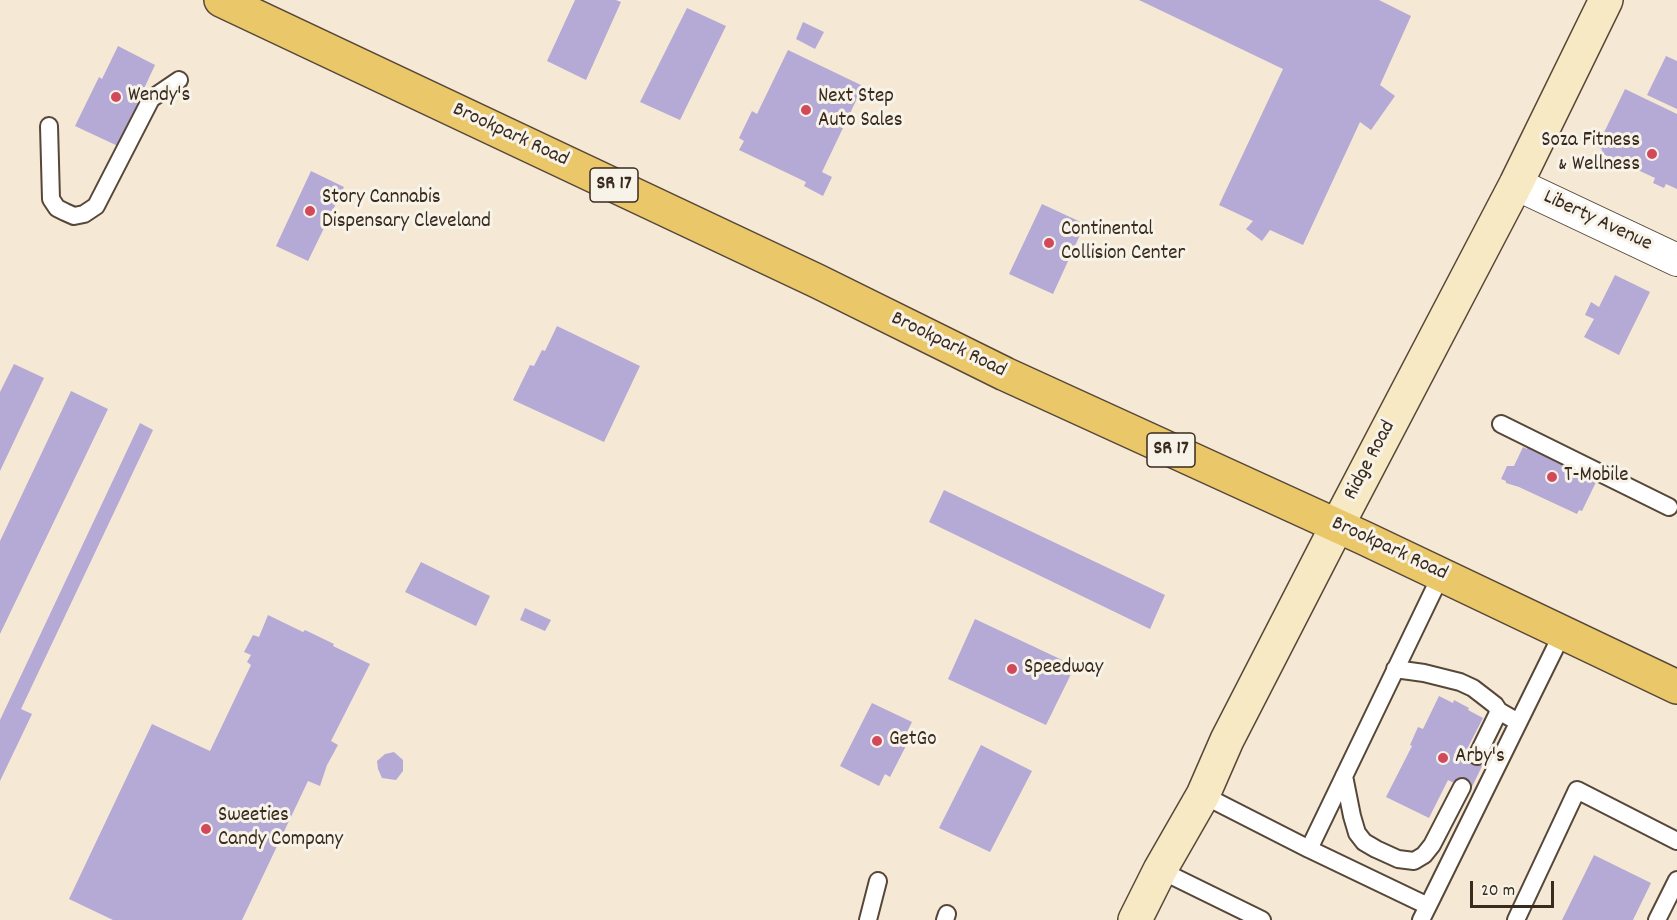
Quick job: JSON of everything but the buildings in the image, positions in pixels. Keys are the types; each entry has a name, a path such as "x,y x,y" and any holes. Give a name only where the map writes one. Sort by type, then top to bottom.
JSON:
{"main road":[{"name":"Brookpark Road","path":"221,0 817,281 1005,374 1337,526 1677,687"},
{"name":"Ridge Road","path":"1135,920 1160,870 1203,795 1227,740 1516,183 1606,0"}],"street":[{"name":"Liberty Avenue","path":"1516,183 1677,260"}],"lane":[{"path":"49,126 51,199 57,208 65,212 74,216 84,214 96,206 151,99 179,80"},
{"path":"1501,424 1669,507"},
{"path":"1309,849 1441,575"},
{"path":"1203,795 1309,849 1424,913 1563,632"},
{"path":"1395,669 1460,682 1473,688 1498,711 1518,722"},
{"path":"1477,756 1498,711"},
{"path":"1344,776 1357,833 1364,842 1398,859 1414,861 1424,855 1432,845 1462,787"},
{"path":"1516,920 1577,790 1677,841"},
{"path":"1160,870 1261,920"},
{"path":"1657,920 1677,880"},
{"path":"868,920 878,881"}],"place":[{"name":"Wendy's","path":"116,97"},
{"name":"Next Step Auto Sales","path":"806,110"},
{"name":"Soza Fitness & Wellness","path":"1652,154"},
{"name":"Story Cannabis Dispensary Cleveland","path":"310,211"},
{"name":"Continental Collision Center","path":"1049,243"},
{"name":"T-Mobile","path":"1552,477"},
{"name":"Speedway","path":"1012,669"},
{"name":"GetGo","path":"877,741"},
{"name":"Arby's","path":"1443,758"},
{"name":"Sweeties Candy Company","path":"206,829"}]}
